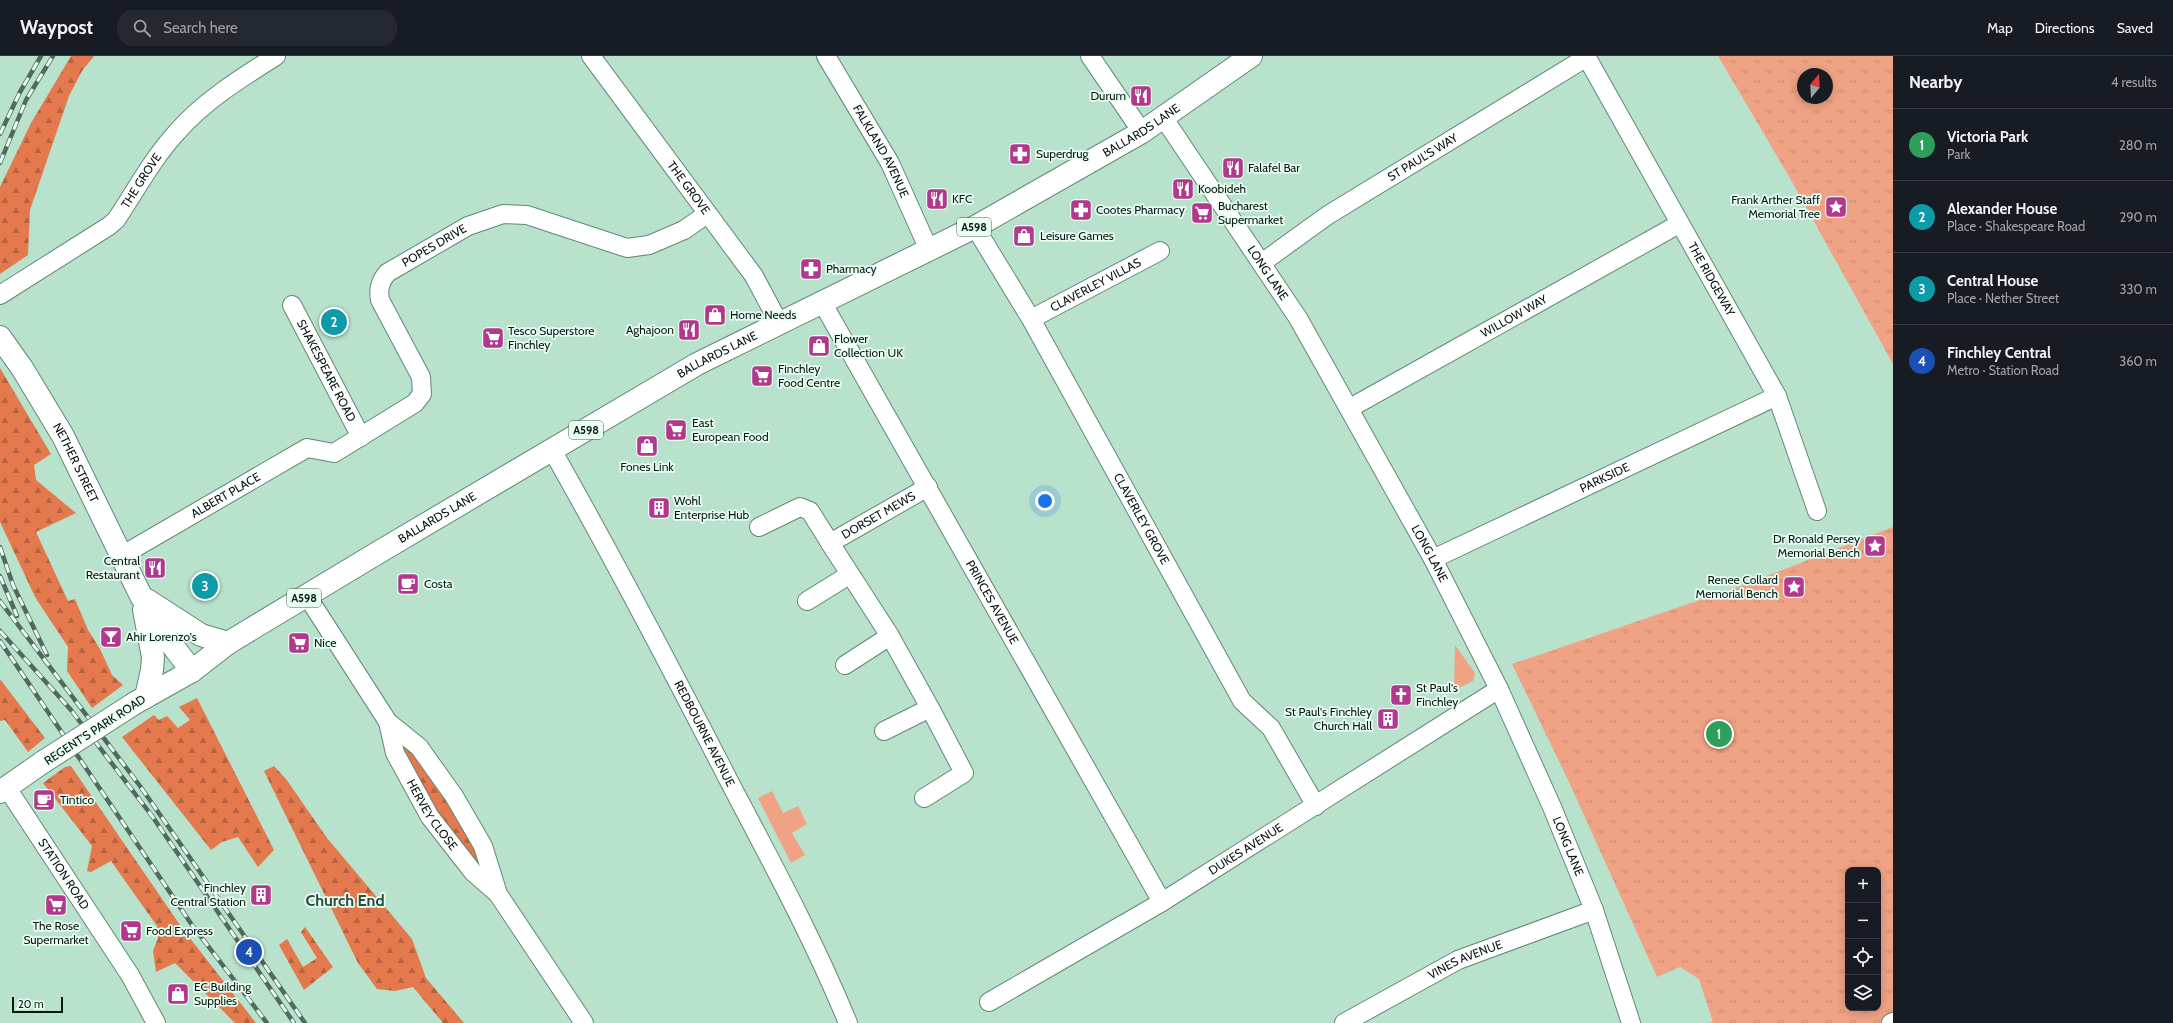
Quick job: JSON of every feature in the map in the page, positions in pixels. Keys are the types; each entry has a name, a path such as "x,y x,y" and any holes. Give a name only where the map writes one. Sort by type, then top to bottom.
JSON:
{"main road":[{"name":"BALLARDS LANE","path":"192,670 228,643 697,364 975,227 1142,132 1251,56"},
{"name":"NETHER STREET","path":"0,337 22,368 63,436 140,596 169,641 192,670"},
{"name":"NETHER STREET","path":"140,596 153,657 152,670 140,700"},
{"path":"140,596 201,635 228,643"},
{"name":"REGENT'S PARK ROAD","path":"3,790 43,762 140,700 192,670"}],"street":[{"name":"THE GROVE","path":"0,294 109,226 116,220 153,161 177,131 237,80 276,56"},
{"name":"THE GROVE","path":"591,56 754,276 779,323"},
{"name":"FALKLAND AVENUE","path":"826,56 890,163 929,250"},
{"path":"1090,56 1142,132"},
{"name":"THE RIDGEWAY","path":"1587,57 1679,224 1777,396 1817,511"},
{"name":"ST PAUL'S WAY","path":"1262,262 1328,215 1587,57"},
{"name":"LONG LANE","path":"1163,118 1262,262 1298,318 1350,408 1433,559 1499,689 1552,807 1594,910 1631,1023"},
{"name":"POPES DRIVE","path":"334,453 415,403 422,394 421,377 380,300 379,293 381,281 387,273 468,226 503,214 527,215 626,248 638,247 656,242 684,230 707,214"},
{"name":"WILLOW WAY","path":"1350,408 1679,224"},
{"name":"CLAVERLEY GROVE","path":"975,227 1031,320 1242,700 1271,728 1316,806"},
{"name":"CLAVERLEY VILLAS","path":"1031,320 1160,251"},
{"name":"PRINCES AVENUE","path":"822,302 1162,902"},
{"name":"SHAKESPEARE ROAD","path":"292,305 360,437"},
{"name":"PARKSIDE","path":"1433,559 1777,396"},
{"name":"ALBERT PLACE","path":"121,556 307,448 334,453"},
{"name":"REDBOURNE AVENUE","path":"552,450 669,662 783,881 833,986 848,1023"},
{"name":"DORSET MEWS","path":"830,544 928,487"},
{"name":"DORSET MEWS","path":"759,528 800,507 810,511 849,575 890,636 964,773 924,798"},
{"path":"807,601 849,575"},
{"name":"HERVEY CLOSE","path":"307,596 388,722 418,747 454,796 483,846 498,894"},
{"path":"845,665 890,636"},
{"name":"DUKES AVENUE","path":"989,1002 1162,902 1499,689"},
{"path":"884,731 930,708"},
{"name":"HERVEY CLOSE","path":"388,722 395,752 430,817 473,872 498,894 584,1023"},
{"name":"STATION ROAD","path":"3,790 130,975 156,1023"},
{"name":"VINES AVENUE","path":"1344,1023 1458,960 1594,910"}],"green space":[{"path":"71,56 94,56 82,71 69,96 30,210 28,255 0,274 0,187 31,123"},
{"path":"1718,56 1893,56 1893,364 1791,180"},
{"path":"0,368 51,454 34,465 36,480 76,513 36,532 68,601 75,599 88,630 100,649 112,675 123,685 92,708 67,671 68,647 35,597 0,522"},
{"path":"1893,527 1893,1020 1882,1023 1708,1023 1713,1022 1699,979 1680,967 1657,977 1569,782 1512,664 1741,586"},
{"path":"1455,645 1475,673 1473,681 1454,690"},
{"path":"0,679 45,738 28,752 5,720 0,721"},
{"path":"197,698 274,850 258,867 238,837 222,842 211,850 122,737 154,715 159,720 167,716 178,728 190,720 179,707"},
{"path":"396,738 400,738 436,781 484,866 479,870 441,821"},
{"path":"71,766 182,928 256,1023 235,1023 175,963 156,972 153,951 158,938 157,926 111,861 91,872 87,871 92,846 43,783 65,767"},
{"path":"274,766 286,779 327,838 412,939 426,978 464,1023 443,1023 413,987 395,991 377,989 358,963 264,771"},
{"path":"772,791 783,813 798,806 807,824 792,833 805,855 791,863 758,798"},
{"path":"305,927 333,967 304,990 279,945 287,939 303,967 317,958 301,932"}],"railway":[{"path":"0,134 20,92 41,56"},
{"path":"0,163 26,100 53,56"},
{"path":"0,547 13,585 47,655"},
{"path":"0,576 17,616"},
{"path":"0,601 140,786 305,1023"},
{"path":"0,631 71,710 152,816 294,1023"},
{"path":"0,641 192,925 267,1023"}],"place":[{"name":"Durum","path":"1141,96"},
{"name":"Superdrug","path":"1020,154"},
{"name":"Falafel Bar","path":"1233,168"},
{"name":"Koobideh","path":"1183,189"},
{"name":"KFC","path":"937,199"},
{"name":"Frank Arther Staff Memorial Tree","path":"1836,207"},
{"name":"Cootes Pharmacy","path":"1081,210"},
{"name":"Bucharest Supermarket","path":"1202,213"},
{"name":"Leisure Games","path":"1024,236"},
{"name":"Pharmacy","path":"811,269"},
{"name":"Home Needs","path":"715,315"},
{"name":"Alexander House","path":"334,322"},
{"name":"Aghajoon","path":"689,330"},
{"name":"Tesco Superstore Finchley","path":"493,338"},
{"name":"Flower Collection UK","path":"819,346"},
{"name":"Finchley Food Centre","path":"762,376"},
{"name":"East European Food","path":"676,430"},
{"name":"Fones Link","path":"647,446"},
{"name":"Wohl Enterprise Hub","path":"659,508"},
{"name":"Dr Ronald Persey Memorial Bench","path":"1875,546"},
{"name":"Central Restaurant","path":"155,568"},
{"name":"Costa","path":"408,584"},
{"name":"Central House","path":"205,586"},
{"name":"Renee Collard Memorial Bench","path":"1794,587"},
{"name":"Ahir Lorenzo's","path":"111,637"},
{"name":"Nice","path":"299,643"},
{"name":"St Paul's Finchley","path":"1401,695"},
{"name":"St Paul's Finchley Church Hall","path":"1388,719"},
{"name":"Victoria Park","path":"1719,734"},
{"name":"Tintico","path":"44,800"},
{"name":"Finchley Central Station","path":"261,895"},
{"name":"The Rose Supermarket","path":"56,905"},
{"name":"Food Express","path":"131,931"},
{"name":"Finchley Central","path":"249,952"},
{"name":"EC Building Supplies","path":"178,994"}],"district":[{"name":"Church End","path":"345,900"}]}
